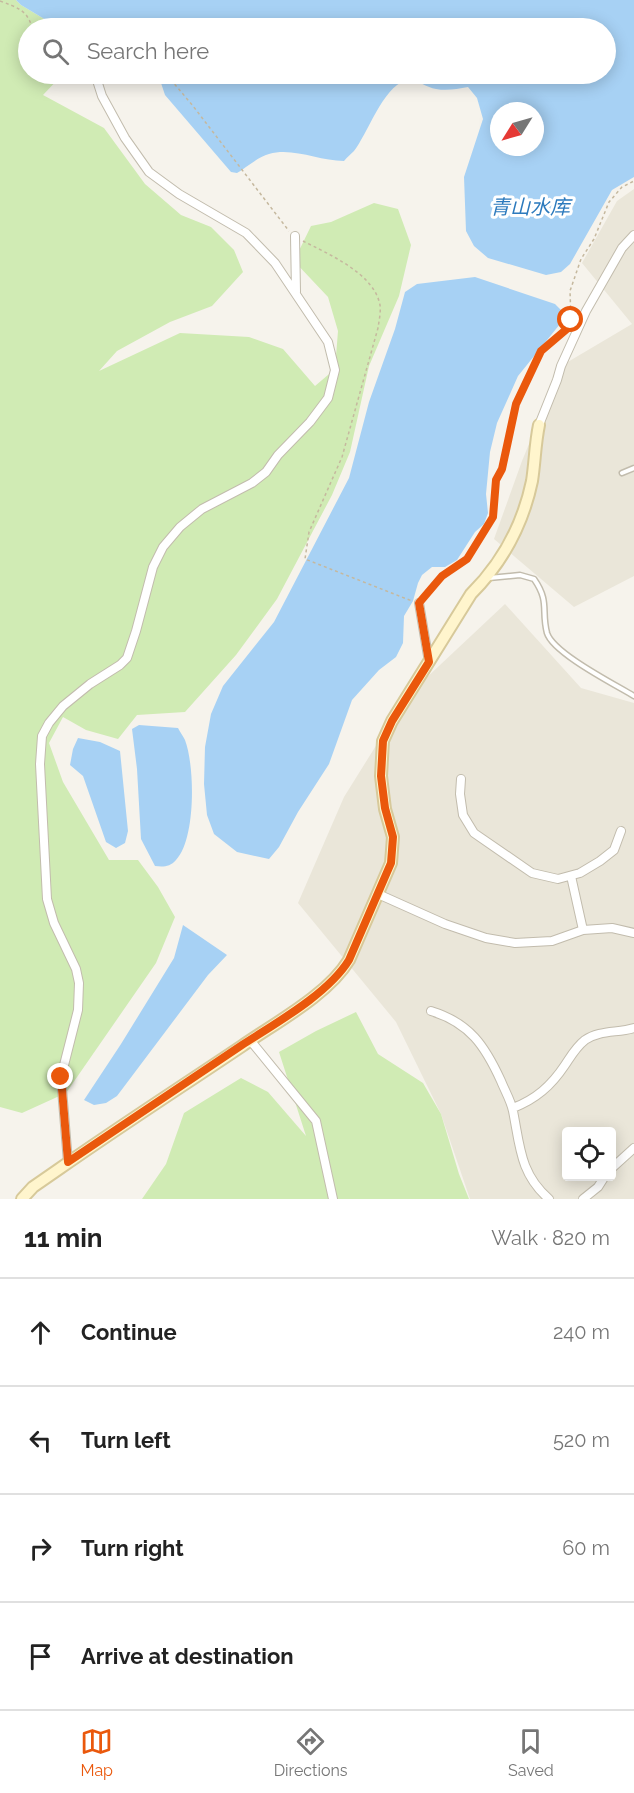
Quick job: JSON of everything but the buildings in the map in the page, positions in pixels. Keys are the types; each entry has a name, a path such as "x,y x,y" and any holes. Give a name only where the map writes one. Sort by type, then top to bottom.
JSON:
{"street":[{"path":"68,1162 61,1077 78,1010 79,983 76,969 54,923 47,899 40,764 42,736 63,706 90,684 120,665 127,657 153,567 163,546 180,527 202,509 252,483 266,472 328,398 334,370 328,342 275,263 246,233 179,194 149,172 125,138 102,96 98,84"},
{"path":"22,1199 33,1187 68,1162 326,987 340,974 349,960 391,863 393,837 385,808 381,776 383,741 392,721 471,594 487,578 511,542 524,512 532,479 534,447 539,425 561,366 586,311 622,248 634,235"},
{"path":"295,236 296,293"},
{"path":"419,603 429,662"},
{"path":"461,779 460,794 463,815 474,833 532,873 558,879 571,876 600,861 614,850 621,831"},
{"path":"571,876 583,930"},
{"path":"378,894 445,924 486,938 515,944 552,941 583,930 612,928 634,933"},
{"path":"431,1011 446,1016 474,1035 488,1053 513,1108 520,1154 533,1182 549,1199"},
{"path":"513,1108 530,1101 550,1086 576,1048 587,1038 634,1028"},
{"path":"250,1040 316,1121 333,1199"},
{"path":"616,1164 634,1148"},
{"path":"583,1199 598,1187 601,1181"}],"lane":[{"path":"622,473 634,468"},
{"path":"487,578 520,575 534,579 542,591 547,634 559,650 634,696"}],"path":[{"path":"0,1 21,8 28,18"},
{"path":"175,84 287,228 295,236 353,268 376,292 380,307 378,328 342,457 309,532 305,559 419,603 442,576 467,559 493,517 496,480 502,469 516,404 541,351 568,328 571,320 570,291 582,259 594,239 609,202 622,187 634,181"}],"shaded area":[{"path":"634,189 634,576 574,607 494,539 522,461 561,366 632,324 582,263 617,201"},
{"path":"505,604 581,688 634,703 634,1199 470,1199 441,1114 396,1022 298,903 344,797 407,696"}],"green space":[{"path":"0,0 16,0 43,18 18,18 18,84 53,84 43,95 104,128 145,184 181,215 211,227 234,250 243,272 212,306 170,322 117,351 99,371 180,333 249,337 283,349 315,386 335,369 338,331 328,297 294,261 311,226 331,222 374,203 398,209 411,245 399,296 369,366 350,452 332,495 277,599 236,655 185,712 137,715 118,739 86,730 63,717 49,743 63,782 109,860 138,860 158,887 175,917 156,963 66,1093 22,1113 0,1107"},
{"path":"356,1012 378,1054 423,1083 441,1114 469,1199 142,1199 166,1164 184,1113 241,1078 268,1092 306,1136 279,1052"}],"water":[{"name":"青山水库","path":"16,0 634,0 634,177 612,190 570,264 561,272 546,275 488,258 474,246 466,231 464,177 483,119 477,98 468,87 440,90 422,84 616,84 616,18 43,18"},
{"name":"青山水库","path":"161,84 399,84 390,92 359,144 344,161 278,152 261,157 237,173 231,172 165,95"},
{"path":"475,277 555,304 562,311 560,324 518,376 497,423 490,452 486,494 488,513 484,524 475,532 457,560 445,567 432,567 422,575 413,601 404,616 403,643 396,657 379,670 352,700 329,764 279,847 269,859 237,852 214,834 207,815 204,784 205,747 211,714 223,686 274,622 349,478 369,402 395,329 405,292 417,284"},
{"path":"139,725 178,728 185,740 191,767 192,802 187,836 183,850 176,860 166,866 155,866 141,839 132,729"},
{"path":"78,738 100,742 120,751 128,831 125,843 116,848 106,842 83,776 70,765"},
{"path":"183,925 227,955 208,975 117,1096 106,1103 94,1105 84,1100 174,958"}],"route":[{"path":"61,1077 68,1162 262,1032 326,987 340,974 349,960 391,863 393,837 385,808 381,776 383,741 392,721 429,662 419,603 442,576 467,559 493,517 496,480 502,469 516,404 541,351 568,328 571,320"}]}
